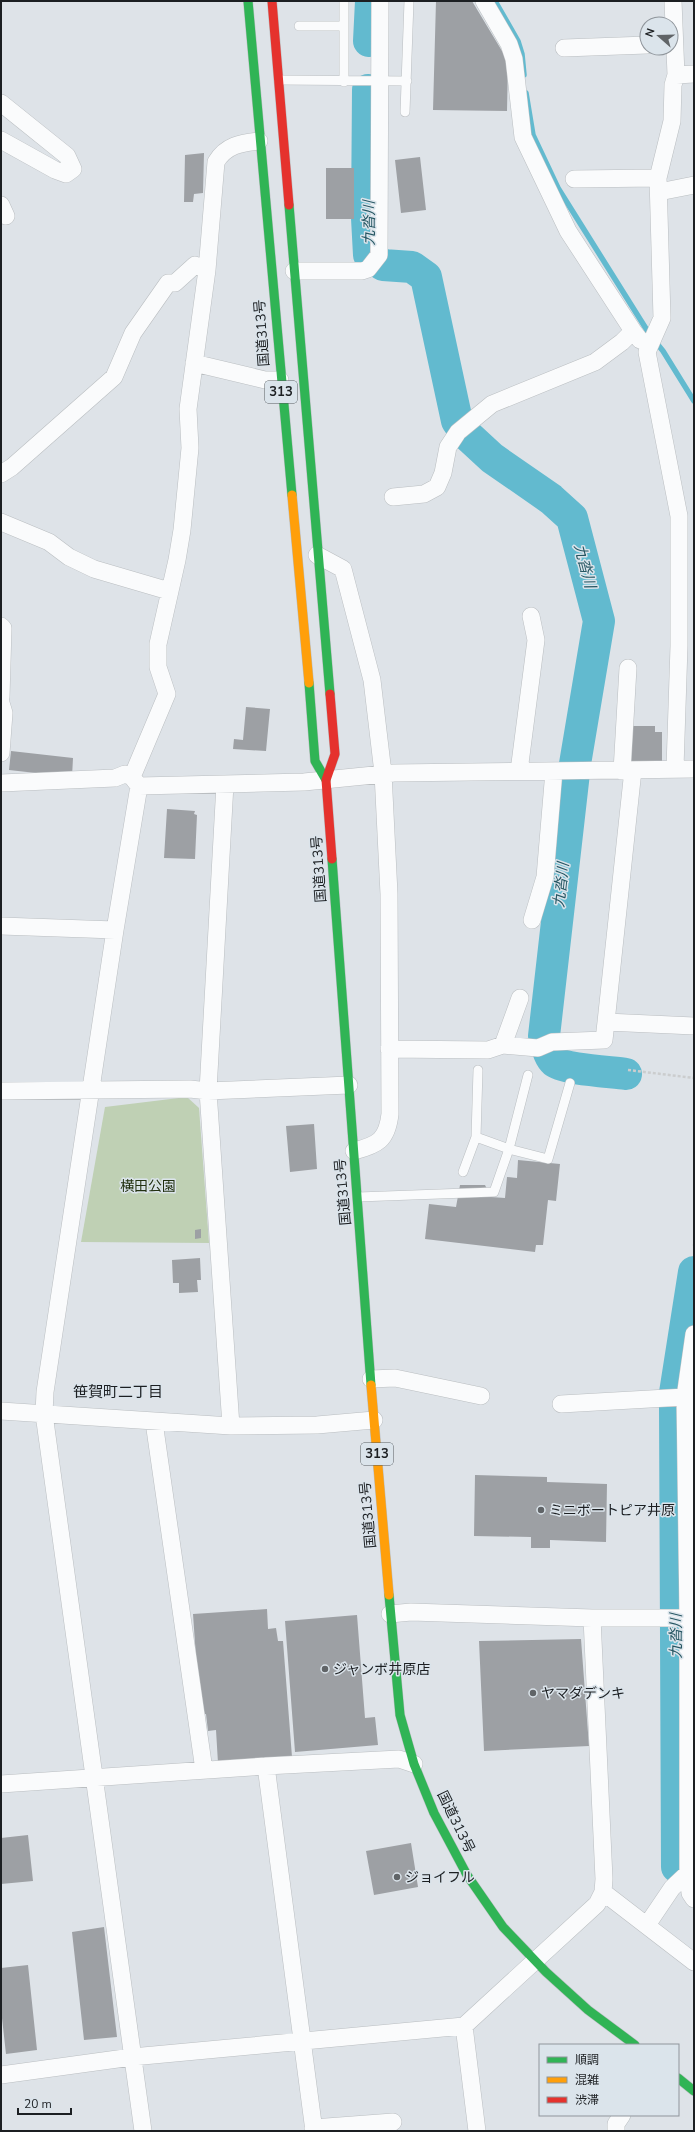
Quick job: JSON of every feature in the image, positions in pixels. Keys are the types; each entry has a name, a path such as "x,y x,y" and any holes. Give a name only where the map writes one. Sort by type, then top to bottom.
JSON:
{"highway":[{"name":"国道313号","path":"248,1 280,380 299,569 315,761 326,780"},
{"name":"国道313号","path":"272,1 317,555 335,754 326,780 374,1420 400,1715 414,1764 434,1813 467,1875 503,1927 534,1960 588,2010 633,2044"},
{"path":"679,2079 694,2091"}],"street":[{"path":"294,271 362,271 368,269 376,260 380,1"},
{"path":"484,1 509,44 514,59 523,137 568,231 633,331 652,344"},
{"path":"673,1 673,16"},
{"path":"564,48 639,45"},
{"path":"674,56 676,75 672,121 658,185 662,318 652,344 679,516 679,646 675,768"},
{"path":"676,75 694,74"},
{"path":"1,103 67,156 73,169 66,174 55,170 1,140"},
{"path":"143,2131 44,1414 45,1392 92,1090 136,782 167,694 160,678 157,656 182,530 190,448 188,409 207,270 216,162 221,153 229,148 238,144 259,141"},
{"path":"574,179 658,185 694,185"},
{"path":"1,474 12,467 114,376 133,333 168,283 175,283 195,265 207,270"},
{"path":"393,497 424,494 437,487 443,473 448,448 463,428 492,404 595,362 622,342 633,331"},
{"path":"194,363 265,380 280,380"},
{"path":"1,522 49,542 69,557 94,569 169,591"},
{"path":"317,555 343,569 372,680 383,774 389,894 389,1121 379,1142 374,1146 354,1151"},
{"path":"519,771 536,640 530,616"},
{"path":"1,626 3,628 1,697"},
{"path":"389,1049 488,1050 503,1045 545,1045 604,1040 627,770 628,668"},
{"path":"1,703 4,720 1,753"},
{"path":"1,783 115,778 125,774 136,782 225,784 304,782 383,774 675,768 694,769"},
{"path":"532,920 545,877 568,771"},
{"path":"225,784 208,1091 231,1426"},
{"path":"1,926 115,930"},
{"path":"503,1045 520,998"},
{"path":"606,1022 694,1026"},
{"path":"1,1091 190,1089 208,1091 348,1085"},
{"path":"694,1334 692,1368 685,1398 691,1524 679,1618 691,1759 688,1873 690,1894 694,1899"},
{"path":"371,1379 395,1378 481,1396"},
{"path":"561,1404 685,1398"},
{"path":"1,1411 231,1426 317,1425 374,1420"},
{"path":"154,1422 204,1770"},
{"path":"390,1614 411,1612 592,1618 679,1618"},
{"path":"1,2075 132,2057 464,2026 534,1960 597,1904 603,1892 604,1879 592,1618"},
{"path":"1,1784 266,1766 398,1759 414,1764"},
{"path":"266,1766 313,2130 393,2122"},
{"path":"647,1925 672,1888 688,1873"},
{"path":"603,1892 694,1962"},
{"path":"464,2026 477,2131"},
{"path":"616,2131 616,2124 621,2116"}],"lane":[{"path":"344,1 344,82"},
{"path":"405,112 410,1"},
{"path":"299,26 344,26"},
{"path":"278,80 344,82 407,80"},
{"path":"463,1172 476,1136 478,1070"},
{"path":"358,1197 480,1194 494,1192 509,1149 528,1075"},
{"path":"476,1136 509,1149 548,1159 570,1083"}],"path":[{"path":"628,1070 694,1078"}],"green space":[{"name":"横田公園","path":"187,1097 199,1108 209,1243 81,1242 105,1107"}],"building":[{"path":"436,1 472,1 508,61 507,111 433,110"},
{"path":"204,153 203,193 194,194 193,202 184,202 185,155"},
{"path":"420,157 426,210 401,213 395,160"},
{"path":"326,168 354,168 354,219 326,219"},
{"path":"246,707 270,709 266,751 233,749 234,739 243,740"},
{"path":"632,726 655,726 655,732 662,732 662,763 631,763"},
{"path":"11,751 73,758 72,777 9,770"},
{"path":"167,809 195,811 194,814 197,815 195,859 164,858"},
{"path":"314,1124 317,1169 290,1172 286,1126"},
{"path":"518,1160 560,1164 556,1201 548,1200 543,1245 536,1245 535,1252 425,1239 429,1204 456,1207 460,1185 485,1185 491,1197 505,1198 507,1177 517,1178"},
{"path":"201,1229 201,1238 195,1239 195,1230"},
{"path":"200,1258 201,1280 197,1280 198,1292 179,1293 179,1283 173,1283 172,1260"},
{"name":"ミニボートピア井原","path":"475,1475 547,1477 547,1482 607,1484 606,1542 550,1540 550,1548 531,1548 531,1537 474,1536"},
{"path":"267,1609 268,1629 276,1628 278,1641 283,1641 292,1757 218,1763 216,1730 208,1731 206,1714 200,1715 193,1614"},
{"name":"ジャンボ井原店","path":"357,1615 365,1718 375,1717 378,1745 295,1752 285,1621"},
{"name":"ヤマダデンキ","path":"581,1639 589,1746 484,1751 479,1641"},
{"path":"28,1835 33,1881 1,1884 1,1838"},
{"path":"411,1843 418,1887 374,1895 366,1851"},
{"path":"104,1927 117,2037 84,2040 72,1932"},
{"path":"28,1965 37,2050 6,2054 1,2009 1,1968"}],"waterway":[{"name":"九沓川","path":"369,41 371,1"},
{"path":"495,1 518,41 522,54 524,75"},
{"name":"九沓川","path":"368,90 367,218 369,255 383,265 412,267 426,277 457,421 466,434 492,458 551,499 572,518 599,621 575,764 544,1036 548,1050 555,1062 567,1067 626,1074"},
{"path":"526,93 533,135 558,188 650,335 663,351 694,401"},
{"name":"九沓川","path":"675,1393 694,1272"},
{"name":"九沓川","path":"675,1405 677,1867"}],"traffic: fast":[{"path":"248,1 292,495"},
{"path":"289,205 330,694"},
{"path":"309,683 315,761 326,780"},
{"path":"332,859 371,1385"},
{"path":"389,1595 400,1715 414,1764 434,1813 467,1875 503,1927 546,1972 588,2010 634,2044"},
{"path":"679,2079 694,2091"}],"traffic: slow":[{"path":"292,495 309,683"},
{"path":"371,1385 389,1595"}],"traffic: jam":[{"path":"272,1 289,205"},
{"path":"330,694 335,754 326,780 332,859"}],"place":[{"name":"ミニボートピア井原","path":"541,1510"},
{"name":"ジャンボ井原店","path":"325,1669"},
{"name":"ヤマダデンキ","path":"533,1693"},
{"name":"ジョイフル","path":"397,1877"}],"district":[{"name":"笹賀町二丁目","path":"118,1392"}]}
